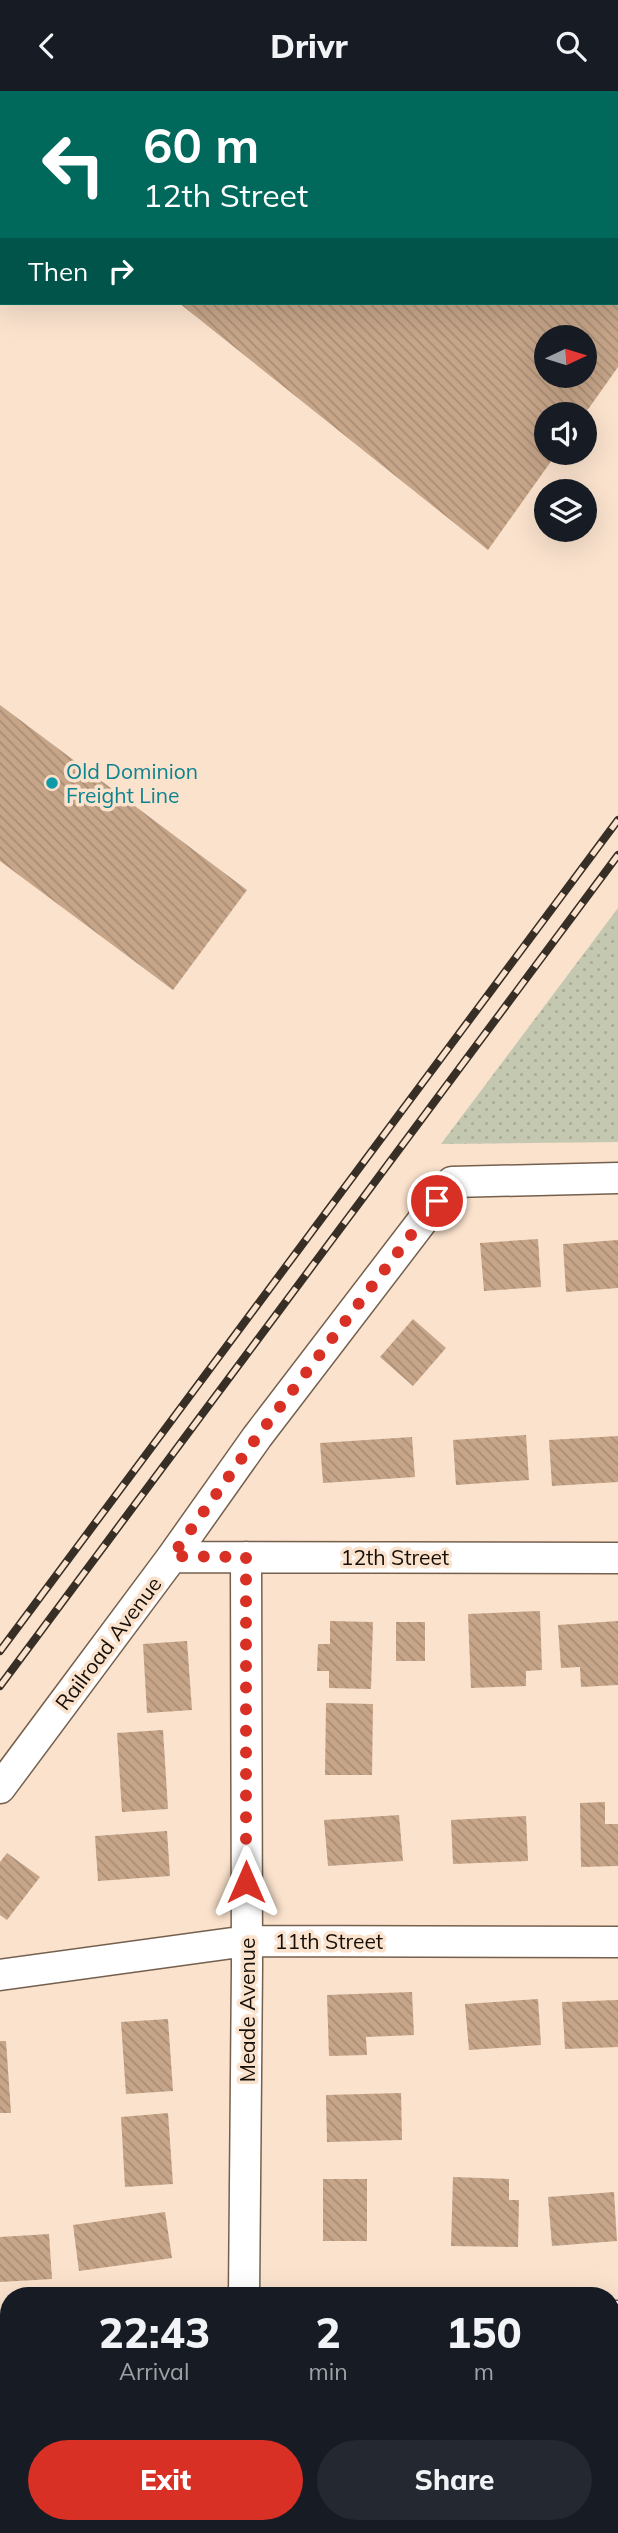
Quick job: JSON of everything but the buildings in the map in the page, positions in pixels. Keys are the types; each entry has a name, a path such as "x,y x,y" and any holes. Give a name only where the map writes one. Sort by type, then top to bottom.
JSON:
{"street":[{"name":"Railroad Avenue","path":"0,1789 257,1437 452,1182 618,1178"},
{"name":"12th Street","path":"172,1556 618,1558"},
{"name":"Meade Avenue","path":"244,2287 246,1557"},
{"name":"11th Street","path":"0,1975 247,1941 618,1942"}],"green space":[{"path":"618,908 618,1142 441,1144"}],"railway":[{"path":"0,1651 618,820"},
{"path":"0,1686 618,855"}],"place":[{"name":"Old Dominion Freight Line","path":"52,783"}],"route":[{"path":"246,1882 246,1557 172,1556 257,1437 437,1201"}]}
